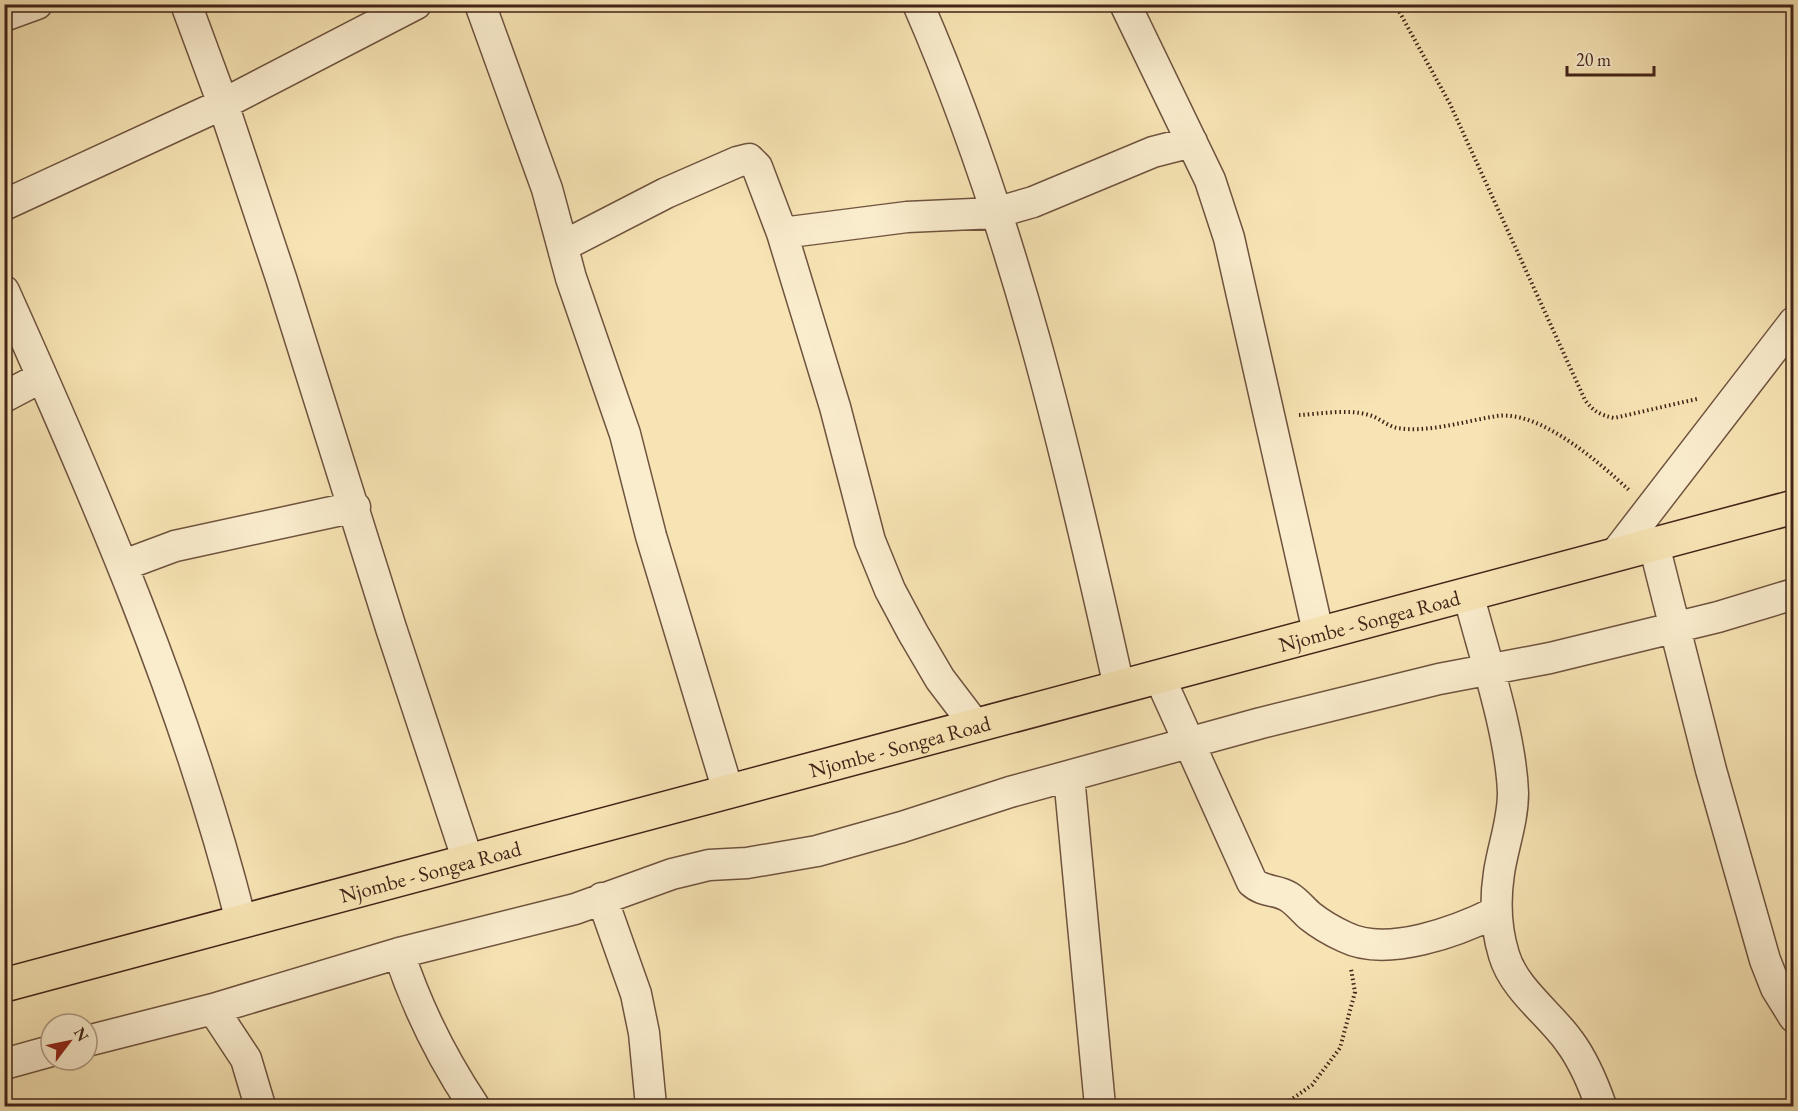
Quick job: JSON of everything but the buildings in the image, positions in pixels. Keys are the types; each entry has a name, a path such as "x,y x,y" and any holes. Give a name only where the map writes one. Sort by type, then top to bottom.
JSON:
{"highway":[{"name":"Njombe - Songea Road","path":"4,985 1318,632 1794,507"}],"street":[{"path":"4,16 37,4"},
{"path":"186,4 223,104 468,861"},
{"path":"4,205 223,104 416,4"},
{"path":"480,4 547,189 562,246 626,434 651,536 728,791"},
{"path":"918,4 936,46 1026,309 1061,436 1119,687"},
{"path":"1125,4 1210,180 1229,238 1318,632"},
{"path":"782,233 907,217 994,213 1033,202 1153,152 1192,142"},
{"path":"562,246 666,193 749,159 761,177 782,233 835,407 870,541 890,590 913,633 940,679 975,725"},
{"path":"4,291 124,565 191,745 219,833 241,921"},
{"path":"1616,553 1794,322"},
{"path":"4,397 42,377"},
{"path":"124,565 175,546 355,507"},
{"path":"1654,545 1711,770 1765,960 1776,988 1794,1017"},
{"path":"1468,593 1506,741 1513,793 1509,830 1499,874 1496,912 1504,955 1512,973 1569,1040 1583,1062 1600,1107"},
{"path":"99,1038 213,1009 399,953 574,909 602,897 709,865 747,863 817,851 1069,776 1262,723 1488,669 1674,628 1771,603 1794,594"},
{"path":"1159,676 1252,882 1260,890 1285,894 1310,916 1358,942 1380,944 1428,939 1467,927 1496,912"},
{"path":"1069,776 1101,1107"},
{"path":"602,897 636,994 644,1033 651,1107"},
{"path":"399,953 430,1032 451,1072 474,1107"},
{"path":"213,1009 246,1059 255,1082 260,1107"},
{"path":"4,1064 39,1054"}],"path":[{"path":"1395,4 1450,104 1580,390 1592,409 1602,416 1614,418 1742,390"},
{"path":"1268,416 1356,413 1372,416 1396,428 1418,428 1500,416 1522,418 1597,459 1649,510"},
{"path":"1282,1107 1312,1085 1340,1048 1355,992 1345,937"}]}
